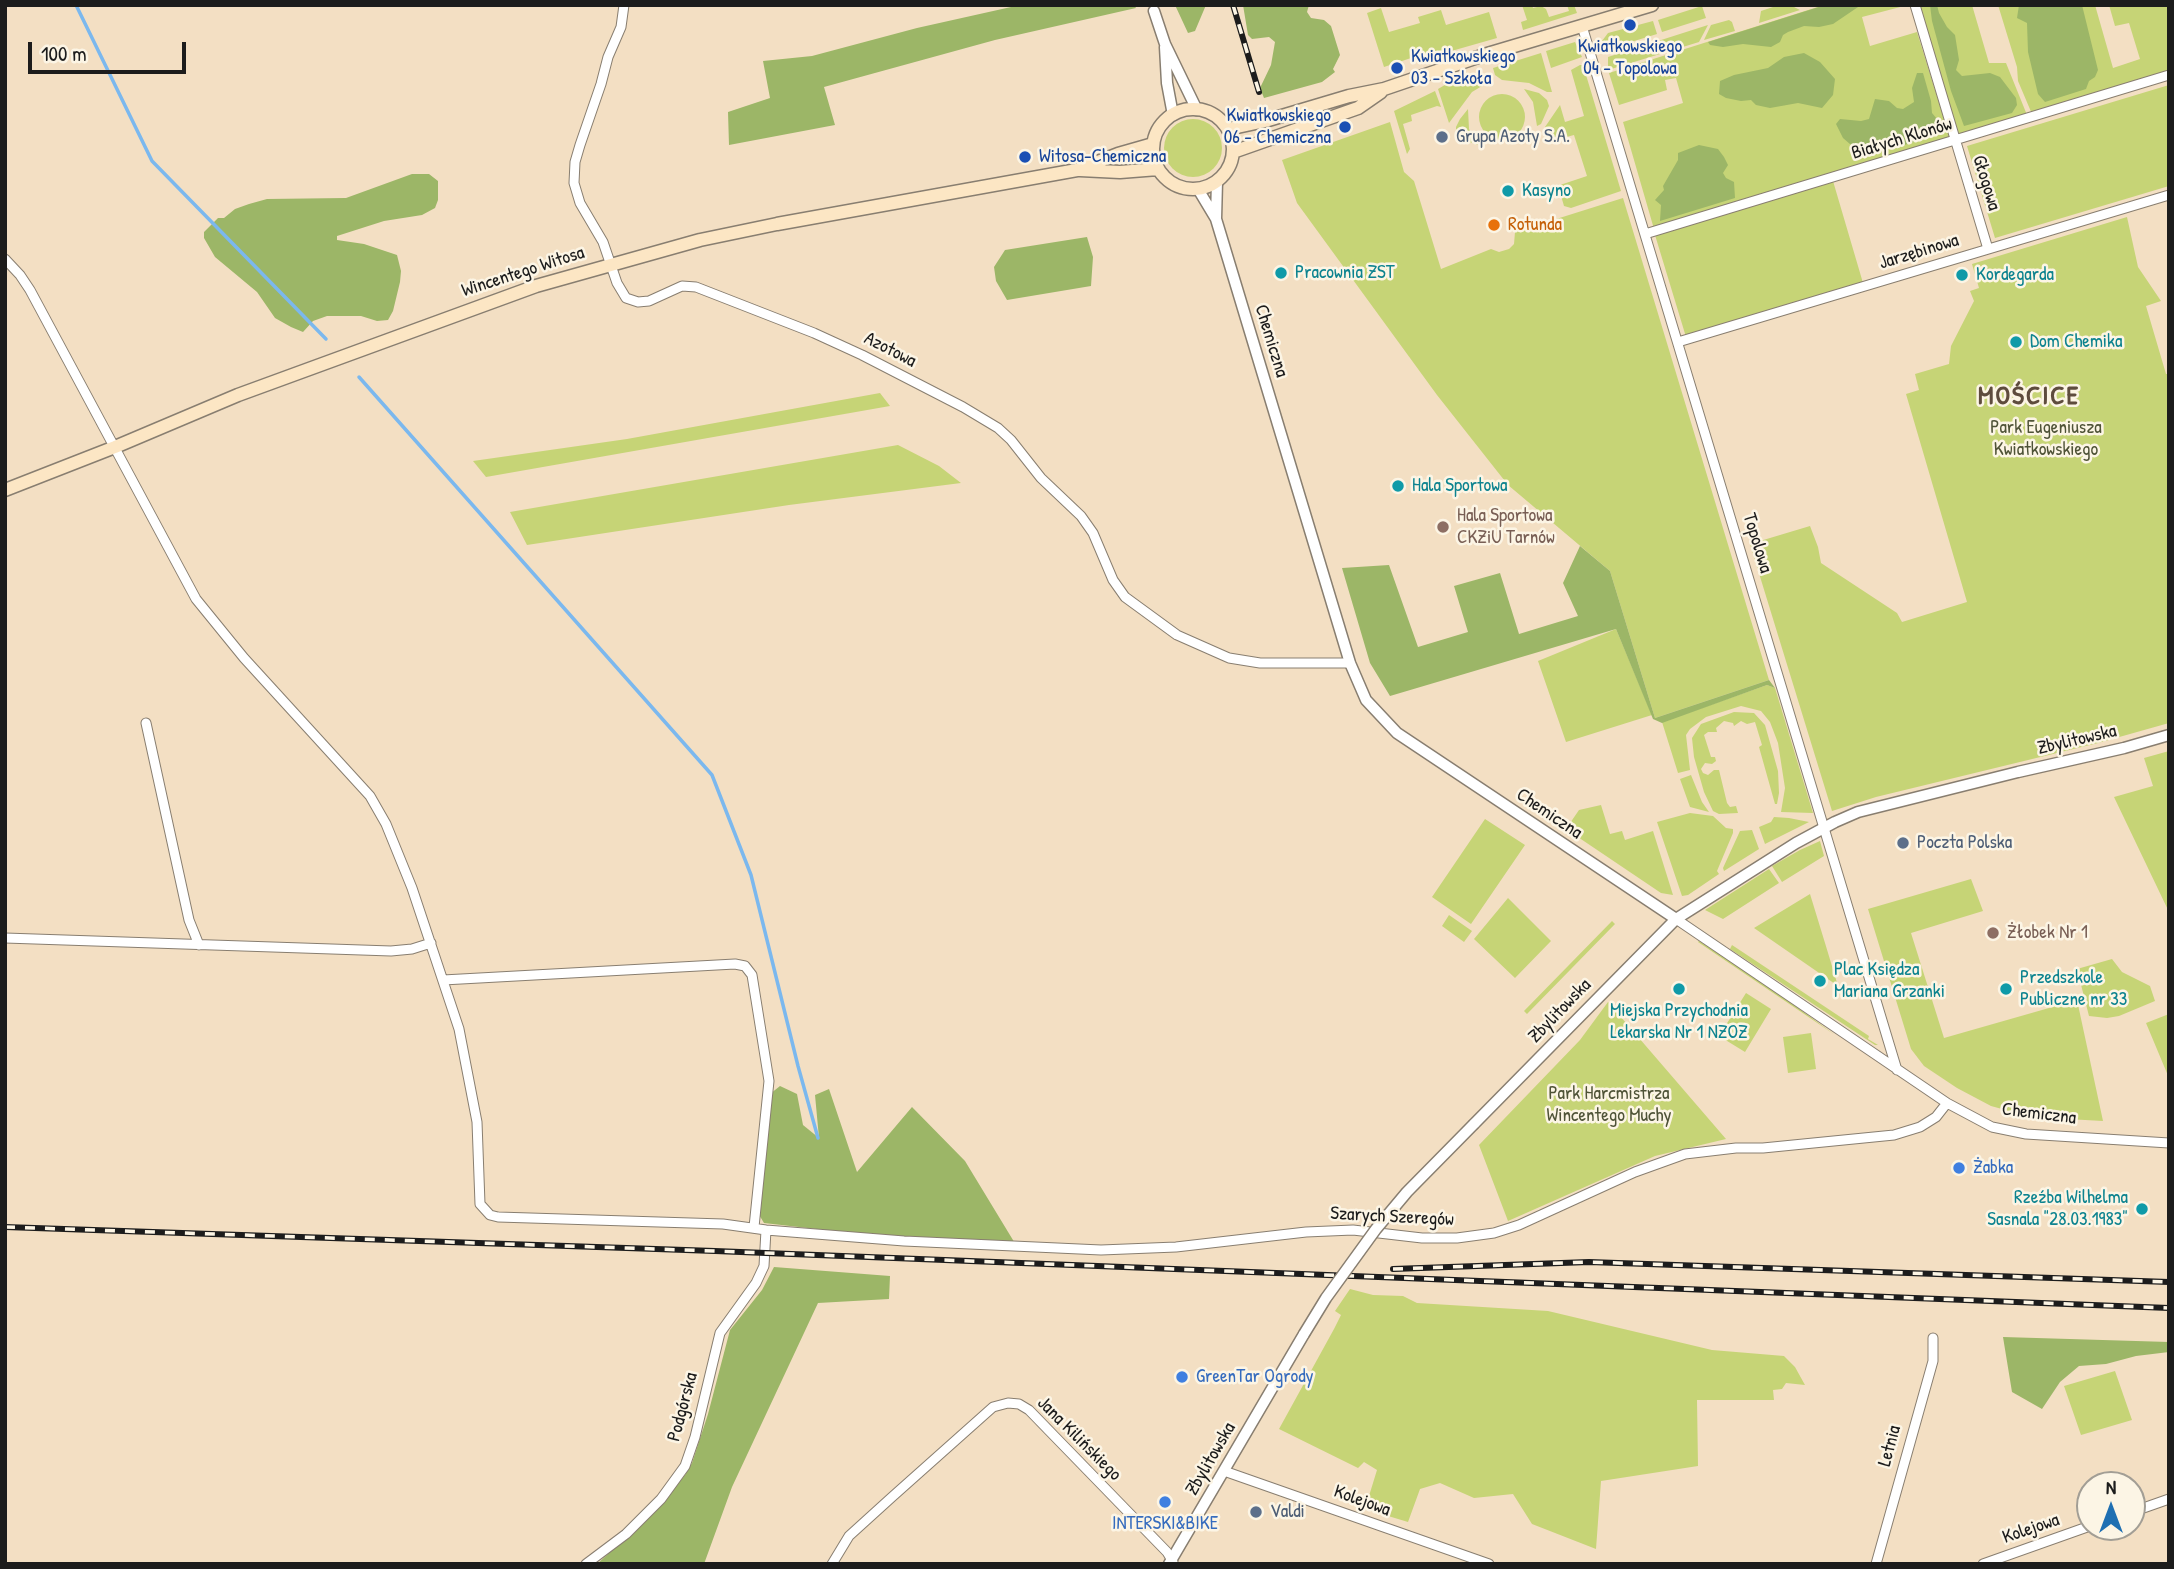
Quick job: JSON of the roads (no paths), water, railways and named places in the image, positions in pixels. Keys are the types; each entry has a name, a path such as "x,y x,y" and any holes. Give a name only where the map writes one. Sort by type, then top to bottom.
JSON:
{"main road":[{"path":"1228,129 1384,89 1484,55 1652,5"},
{"path":"1233,152 1358,108 1384,89"},
{"path":"1185,110 1198,110 1215,116 1228,129 1233,152 1228,169 1217,181 1198,189 1179,187 1164,177 1158,169 1153,144 1162,124 1173,115 1185,110"},
{"name":"Wincentego Witosa","path":"5,490 258,387 536,286 700,240 1077,170 1153,144"},
{"name":"Wincentego Witosa","path":"1077,170 1121,172 1158,169"}],"street":[{"name":"Azotowa","path":"624,5 621,27 608,57 575,162 574,183 580,203 603,242 617,283 626,298 638,302 649,301 682,286 696,287 814,333 862,355 998,428 1041,478 1081,516 1093,533 1112,580 1125,597 1177,635 1229,658 1260,663 1350,663"},
{"name":"Głogowa","path":"1915,5 1988,250"},
{"path":"1153,8 1165,44 1198,110"},
{"name":"Topolowa","path":"1583,26 1826,826 1897,1070"},
{"path":"1165,44 1167,83 1173,115"},
{"name":"Białych Klonów","path":"1645,234 2169,75"},
{"name":"Chemiczna","path":"1216,219 1217,181"},
{"name":"Chemiczna","path":"1198,189 1216,219 1350,663 1366,700 1397,733 1897,1070 1947,1103 1992,1127 2026,1134 2169,1143"},
{"name":"Jarzębinowa","path":"1678,342 2169,195"},
{"path":"5,259 30,290 196,599 244,658 370,796 394,842 443,981 735,964 745,966 752,975 769,1081 754,1227"},
{"path":"146,723 189,920 199,945"},
{"name":"Zbylitowska","path":"1171,1563 1304,1334 1333,1287 1376,1229 1407,1192 1676,919 1768,859 1826,826 1867,810 2169,735"},
{"path":"5,938 391,951 412,949 431,943"},
{"name":"Szarych Szeregów","path":"443,981 459,1029 471,1080 477,1122 480,1204 485,1212 498,1217 723,1224 904,1241 1101,1250 1176,1247 1306,1231 1353,1230 1404,1237 1457,1238 1494,1233 1519,1225 1635,1172 1685,1154 1894,1135 1920,1127 1936,1117 1947,1103"},
{"name":"Podgórska","path":"586,1564 626,1534 661,1499 685,1466 695,1437 720,1333 756,1283 764,1266 766,1230"},
{"name":"Letnia","path":"1876,1564 1933,1361 1933,1338"},
{"name":"Jana Kilińskiego","path":"832,1564 849,1536 892,1496 993,1406 1007,1403 1019,1404 1029,1410 1167,1552 1171,1563"},
{"name":"Kolejowa","path":"1224,1471 1489,1564"},
{"path":"2146,1507 2169,1499"},
{"name":"Kolejowa","path":"1983,1564 2076,1532"}],"waterway":[{"path":"76,5 152,161 326,339"},
{"path":"359,377 712,775 751,875 818,1138"}],"railway":[{"path":"1233,5 1259,92"},
{"path":"5,1227 715,1251 2169,1308"},
{"path":"1393,1269 1589,1262 2169,1282"}],"place":[{"name":"Kwiatkowskiego 04 - Topolowa","path":"1630,25"},
{"name":"Kwiatkowskiego 03 - Szkoła","path":"1397,68"},
{"name":"Kwiatkowskiego 06 - Chemiczna","path":"1345,127"},
{"name":"Grupa Azoty S.A.","path":"1442,137"},
{"name":"Witosa-Chemiczna","path":"1025,157"},
{"name":"Kasyno","path":"1508,191"},
{"name":"Rotunda","path":"1494,225"},
{"name":"Pracownia ZST","path":"1281,273"},
{"name":"Kordegarda","path":"1962,275"},
{"name":"Dom Chemika","path":"2016,342"},
{"name":"Hala Sportowa","path":"1398,486"},
{"name":"Hala Sportowa CKZiU Tarnów","path":"1443,527"},
{"name":"Poczta Polska","path":"1903,843"},
{"name":"Żłobek Nr 1","path":"1993,933"},
{"name":"Plac Księdza Mariana Grzanki","path":"1820,981"},
{"name":"Miejska Przychodnia Lekarska Nr 1 NZOZ","path":"1679,989"},
{"name":"Przedszkole Publiczne nr 33","path":"2006,989"},
{"name":"Żabka","path":"1959,1168"},
{"name":"Rzeźba Wilhelma Sasnala \"28.03.1983\"","path":"2142,1209"},
{"name":"GreenTar Ogrody","path":"1182,1377"},
{"name":"INTERSKI&BIKE","path":"1165,1502"},
{"name":"Valdi","path":"1256,1512"}],"district":[{"name":"MOŚCICE","path":"2029,397"}],"park label":[{"name":"Park Eugeniusza Kwiatkowskiego","path":"2046,439"},
{"name":"Park Harcmistrza Wincentego Muchy","path":"1609,1105"}]}
